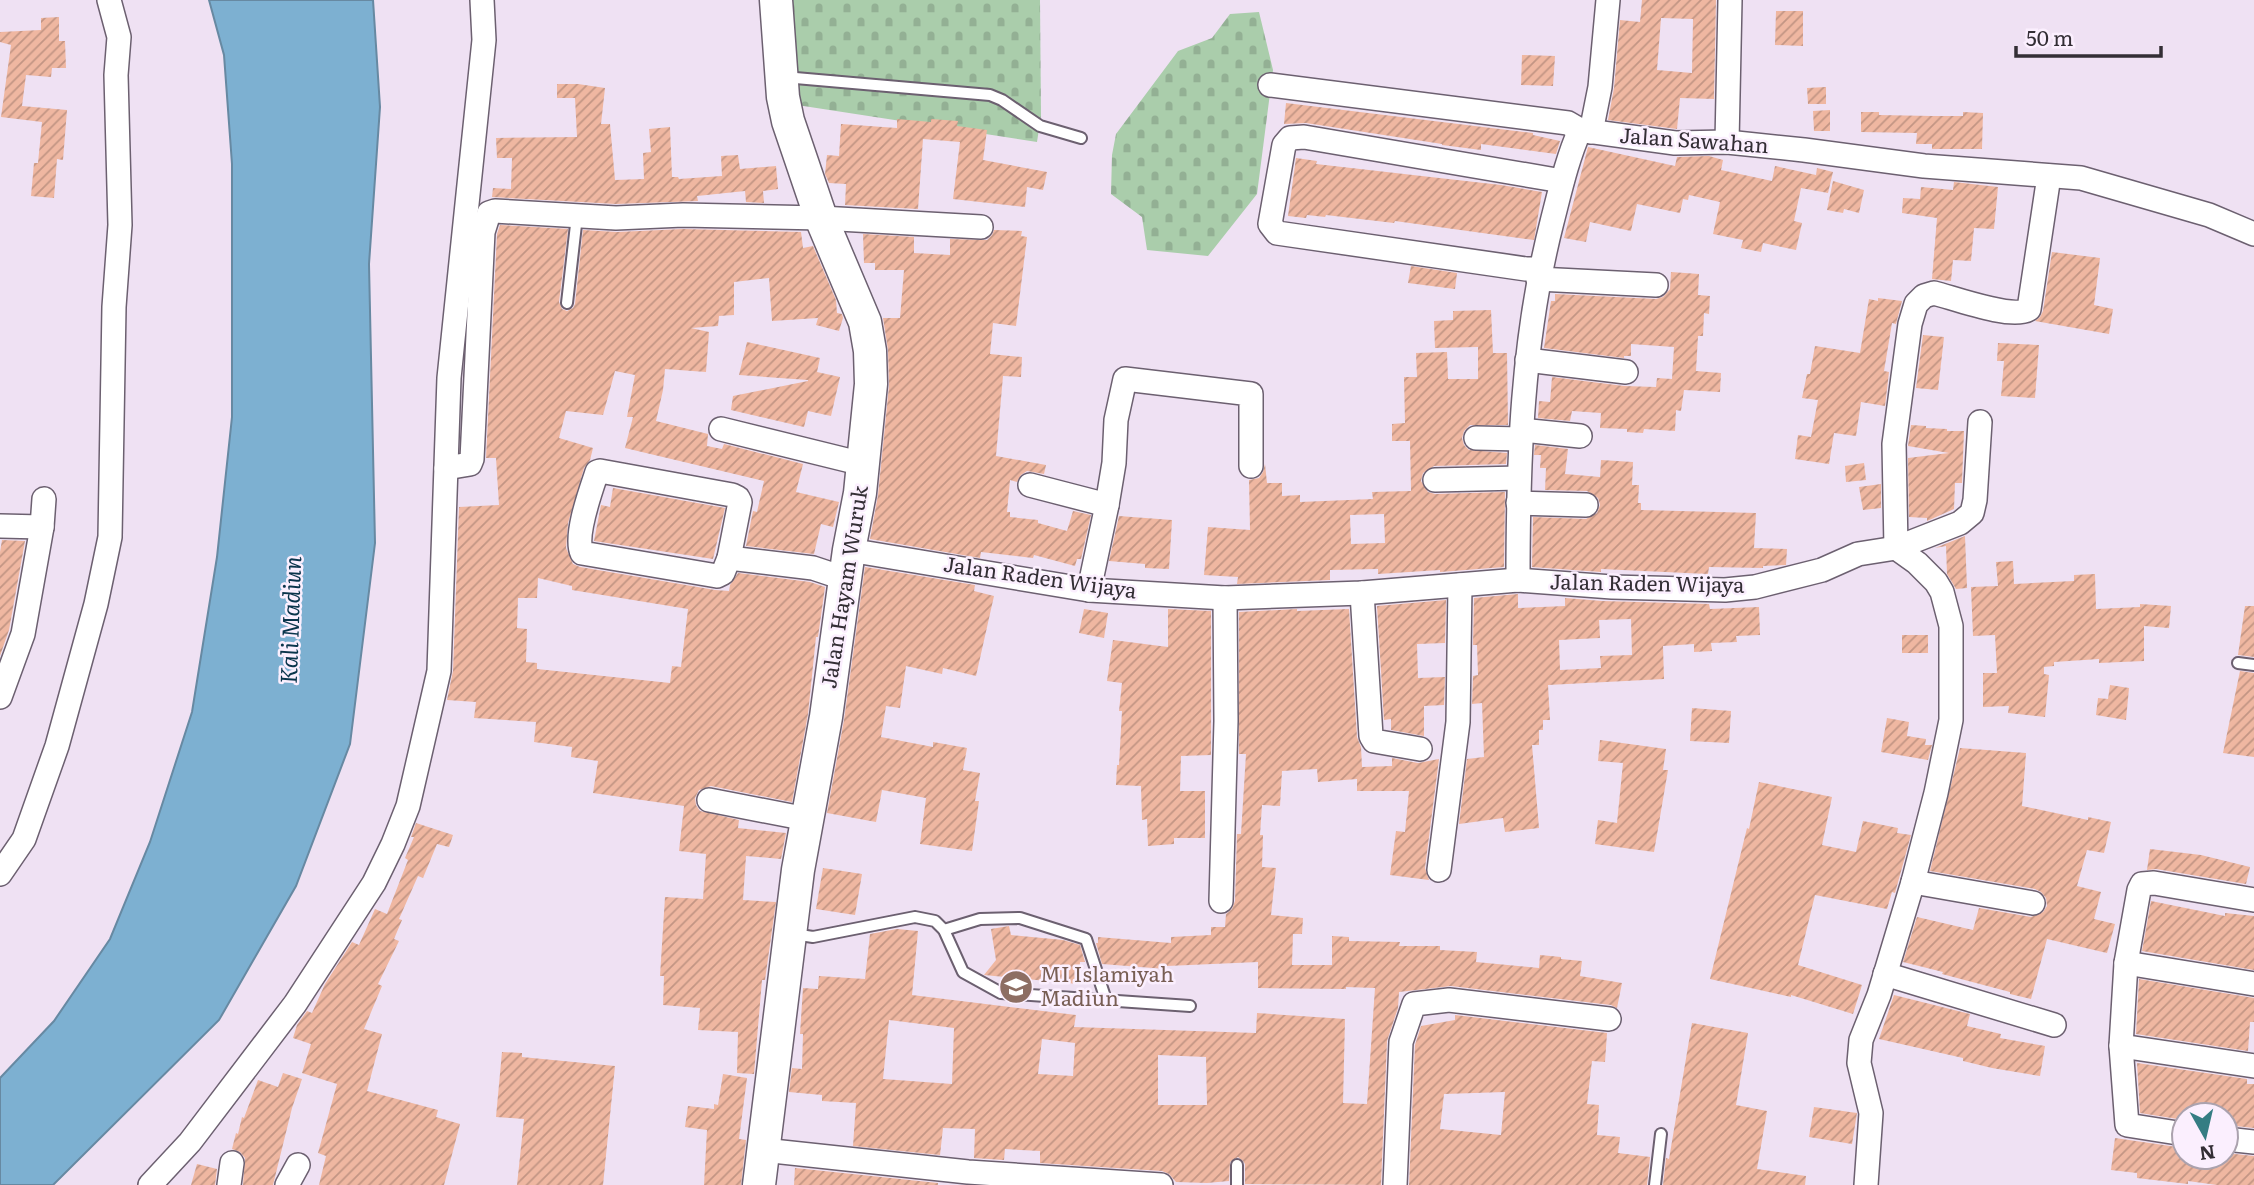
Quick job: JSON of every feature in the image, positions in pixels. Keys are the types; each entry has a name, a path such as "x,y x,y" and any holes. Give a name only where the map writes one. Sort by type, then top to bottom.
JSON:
{"main road":[{"name":"Jalan Hayam Wuruk","path":"759,1185 798,870 826,717 860,493 872,384 865,322 821,218 788,121 783,97 776,0"}],"street":[{"path":"0,874 24,839 57,746 96,604 110,537 114,307 120,226 116,75 119,37 109,0"},
{"path":"150,1185 190,1142 295,1004 374,883 408,806 439,671 449,378 484,40 482,0"},
{"path":"1518,580 1521,435 1527,360 1539,274 1573,146 1586,131 1600,87 1608,0"},
{"path":"1727,142 1730,0"},
{"name":"Jalan Sawahan","path":"1270,85 1568,123 1586,131 1675,143 1727,142 1804,149 1924,166 2081,178 2209,215 2254,234"},
{"path":"1563,181 1304,136 1290,138 1284,145 1270,224 1272,230 1277,233 1526,269 1539,274 1656,285"},
{"path":"1866,1185 1871,1113 1859,1063 1861,1040 1885,974 1913,882 1951,720 1951,626 1942,592 1937,582 1896,548 1894,444 1910,324 1916,304 1924,296 1934,293 1999,310 2024,313 2029,309 2049,176"},
{"path":"446,468 470,464 472,459 483,232 488,215 495,211 616,218 682,215 821,218 981,227"},
{"path":"1527,360 1626,372"},
{"path":"1089,590 1107,505 1114,463 1116,420 1125,379 1251,394 1251,466"},
{"name":"Jalan Raden Wijaya","path":"729,558 813,568 848,564 1089,590 1225,598 1362,593 1518,580 1725,590 1755,587 1822,570 1858,554 1896,548 1961,523 1972,513 1975,500 1980,422"},
{"path":"721,429 863,464"},
{"path":"1476,439 1521,435 1580,436"},
{"path":"597,472 738,498 740,502 729,558 723,573 717,576 582,553 579,545 597,472"},
{"path":"1435,480 1519,478"},
{"path":"1030,485 1107,505"},
{"path":"0,697 23,634 42,527 44,499"},
{"path":"1518,503 1586,505"},
{"path":"0,526 42,527"},
{"path":"1439,870 1458,722 1460,585"},
{"path":"1362,593 1371,736 1374,741 1420,749"},
{"path":"1222,901 1226,720 1225,598"},
{"path":"709,800 807,819"},
{"path":"1913,882 2033,902"},
{"path":"2170,1132 2127,1125 2121,1046 2126,963 2136,899 2142,884 2154,883 2254,900"},
{"path":"2126,963 2254,984"},
{"path":"1885,974 2054,1025"},
{"path":"1395,1185 1401,1042 1414,1004 1449,1000 1609,1019"},
{"path":"2121,1046 2254,1066"},
{"path":"763,1150 968,1172 1161,1185"}],"lane":[{"path":"782,77 990,95 1040,126 1081,138"},
{"path":"567,303 577,216"},
{"path":"2238,663 2254,665"},
{"path":"791,933 813,937 915,916 935,921 944,930 964,972 1000,993 1190,1006"},
{"path":"944,930 980,919 1020,918 1086,939 1106,1000"},
{"path":"1655,1185 1661,1134"},
{"path":"1237,1165 1237,1185"}],"green space":[{"path":"787,0 1040,0 1041,116 1037,142 797,105"},
{"path":"1259,12 1273,70 1257,194 1208,256 1147,250 1142,217 1111,194 1112,155 1116,134 1178,51 1212,38 1230,14"}],"water":[{"name":"Kali Madiun","path":"209,0 373,0 380,107 369,264 375,543 350,744 296,886 219,1020 53,1185 0,1185 0,1078 54,1021 110,939 150,842 192,712 217,557 232,417 232,164 224,55"}],"building":[{"path":"1642,0 1716,0 1714,99 1680,98 1677,129 1608,120 1614,88 1620,20 1640,22","holes":["1661,18 1693,19 1692,73 1657,70"]},
{"path":"1776,11 1803,11 1803,46 1775,45"},
{"path":"59,17 59,41 65,41 66,68 52,68 51,77 26,75 22,106 67,110 63,160 57,159 54,198 31,196 42,122 1,117 11,45 0,42 0,32 41,30 41,18"},
{"path":"1522,55 1555,56 1553,86 1521,85"},
{"path":"557,84 605,88 601,124 610,124 615,180 644,179 643,153 651,152 649,129 670,127 672,177 679,179 722,176 721,156 738,155 740,169 776,166 778,189 763,191 764,203 746,202 745,191 697,196 698,201 616,204 492,197 493,188 511,189 512,158 497,158 496,138 577,137 575,98 557,98"},
{"path":"1826,87 1826,104 1808,104 1807,88"},
{"path":"1286,103 1533,133 1560,141 1556,154 1481,144 1481,150 1306,123 1284,124"},
{"path":"1830,110 1830,131 1814,131 1813,111"},
{"path":"1861,112 1932,116 1963,116 1963,112 1983,113 1982,149 1932,149 1932,144 1916,144 1917,133 1861,132"},
{"path":"897,119 958,121 957,126 987,130 983,160 1047,172 1043,190 1027,187 1025,207 953,199 960,142 923,139 918,209 845,205 846,184 829,183 825,174 827,155 839,156 841,124 897,128"},
{"path":"1588,147 1675,166 1677,157 1709,156 1723,160 1721,170 1772,181 1775,166 1816,175 1817,168 1833,172 1828,193 1801,188 1794,221 1802,223 1796,250 1763,243 1761,252 1741,248 1743,240 1713,234 1720,202 1689,195 1688,200 1683,199 1680,213 1637,204 1631,231 1590,222 1586,242 1564,238"},
{"path":"1296,158 1317,161 1316,164 1542,192 1534,240 1395,221 1326,215 1307,215 1306,218 1288,216"},
{"path":"1833,181 1864,190 1859,213 1844,209 1843,213 1827,210"},
{"path":"1954,182 1998,187 1994,229 1974,228 1971,261 1953,260 1951,281 1932,279 1937,218 1902,213 1903,198 1920,199 1921,187 1953,190"},
{"path":"500,225 568,229 559,302 562,309 567,311 575,304 583,230 801,232 803,248 813,246 836,300 837,313 842,314 839,331 816,325 818,318 772,321 769,278 734,282 734,315 719,316 718,326 691,328 709,332 706,372 665,369 656,421 708,434 707,446 722,449 724,444 803,464 796,492 839,502 833,527 821,524 814,554 746,546 753,511 757,512 764,481 625,448 633,417 627,417 635,375 615,371 603,415 566,411 559,438 593,448 590,460 584,468 568,523 566,548 573,564 715,590 729,591 738,573 810,582 825,587 816,637 808,714 792,802 711,786 699,790 695,798 700,811 739,820 738,828 786,833 781,859 746,856 743,900 776,902 765,980 762,980 754,1074 737,1073 738,1032 698,1030 700,1008 663,1005 664,976 660,976 665,897 703,899 706,854 679,851 684,806 593,793 598,761 571,757 572,747 534,742 536,722 474,718 476,702 447,700 453,671 459,507 499,505 496,458 486,458 497,234","holes":["538,578 572,586 572,590 688,609 681,667 672,666 670,683 537,669 537,663 526,662 527,629 517,628 518,598 537,598"]},
{"path":"994,230 1022,231 1021,236 1027,237 1016,326 993,323 990,354 1022,357 1021,377 1003,376 996,456 1046,465 1044,474 1027,471 1017,482 1010,480 1007,512 1010,512 1010,517 1038,520 1038,523 1067,531 1073,511 1091,515 1081,559 1077,559 1075,566 1034,555 1033,558 981,552 980,558 870,539 878,495 889,386 888,350 883,318 900,318 904,270 875,270 875,263 864,263 863,234 914,237 914,253 950,255 950,239 987,240"},
{"path":"2052,252 2100,258 2094,305 2113,309 2109,334 2035,321 2043,311"},
{"path":"1411,266 1457,273 1455,289 1408,283"},
{"path":"1671,272 1699,274 1698,295 1710,296 1709,314 1704,313 1703,336 1698,336 1696,371 1721,373 1720,392 1684,390 1681,411 1676,410 1675,431 1644,429 1643,433 1627,432 1627,429 1600,428 1601,413 1572,411 1570,421 1538,418 1539,401 1550,402 1552,377 1656,387 1657,378 1672,379 1674,347 1631,344 1631,356 1624,358 1544,348 1551,301 1555,301 1555,294 1656,299 1663,297 1670,289"},
{"path":"1878,298 1902,301 1896,324 1892,323 1884,371 1889,372 1885,406 1861,402 1856,436 1834,433 1829,464 1795,459 1798,435 1811,437 1818,400 1802,398 1815,346 1860,353 1869,299 1878,301"},
{"path":"1491,310 1493,353 1507,353 1508,425 1470,425 1462,438 1469,450 1507,453 1506,464 1434,466 1423,473 1421,481 1428,492 1435,494 1505,492 1504,567 1378,574 1378,569 1330,570 1330,580 1237,584 1238,577 1204,575 1208,527 1250,530 1249,480 1259,478 1265,464 1267,483 1282,483 1282,496 1300,495 1300,502 1373,499 1372,492 1411,491 1410,441 1392,441 1392,424 1405,423 1404,377 1417,377 1416,353 1447,352 1448,379 1478,379 1478,347 1435,348 1434,321 1453,320 1453,311","holes":["1384,514 1385,543 1351,544 1350,515"]},
{"path":"1923,335 1944,337 1938,390 1916,388"},
{"path":"747,342 820,358 817,372 840,377 831,416 808,411 804,427 731,410 733,396 808,381 739,375"},
{"path":"1998,343 2039,345 2035,398 2001,396 2004,361 1997,361"},
{"path":"1911,425 1964,431 1962,483 1955,483 1954,509 1927,521 1927,518 1909,517 1908,458 1949,453 1908,446"},
{"path":"1535,445 1568,449 1565,474 1600,477 1601,460 1633,462 1632,485 1639,485 1638,503 1641,503 1641,510 1756,513 1754,548 1787,549 1786,565 1763,568 1709,567 1708,574 1601,569 1601,572 1532,567 1533,517 1586,519 1597,513 1600,505 1598,498 1587,491 1545,490 1546,468 1540,468 1541,455 1534,455"},
{"path":"1864,463 1866,480 1846,482 1845,466"},
{"path":"1881,484 1881,508 1863,510 1859,487"},
{"path":"613,488 725,508 713,559 594,541 601,505 610,507"},
{"path":"1119,516 1172,520 1169,569 1145,568 1145,564 1109,561"},
{"path":"1965,536 1967,588 1956,589 1947,574 1946,546 1935,548"},
{"path":"2,540 25,541 9,630 0,656 0,552"},
{"path":"2013,561 2014,584 2074,581 2074,575 2095,574 2096,609 2140,607 2140,604 2171,606 2169,628 2144,626 2144,661 2099,663 2099,659 2054,662 2054,666 2044,667 2044,674 2049,675 2045,717 2008,713 2009,706 1983,707 1983,673 1997,673 1995,635 1973,636 1971,587 1998,586 1996,562"},
{"path":"865,567 975,585 974,591 994,596 976,676 943,668 942,674 906,666 900,708 886,706 881,737 933,747 933,742 967,748 963,770 980,773 975,801 979,801 972,851 920,844 926,798 882,790 876,822 827,813 844,720"},
{"path":"1518,594 1518,608 1565,606 1565,598 1709,604 1710,609 1759,607 1760,635 1736,636 1737,642 1711,643 1712,651 1694,652 1694,644 1663,646 1664,679 1548,685 1550,720 1543,720 1543,730 1539,730 1539,745 1532,745 1539,828 1505,832 1503,818 1459,824 1467,759 1484,757 1482,703 1472,704 1473,676 1478,675 1477,645 1473,645 1474,598","holes":["1631,619 1632,655 1600,656 1601,668 1560,670 1559,640 1600,638 1599,620"]},
{"path":"1446,600 1445,643 1417,644 1418,678 1445,677 1444,705 1424,706 1424,736 1391,730 1391,719 1384,720 1377,606"},
{"path":"2245,606 2254,606 2254,657 2238,655"},
{"path":"1084,609 1108,613 1104,638 1079,633"},
{"path":"1168,609 1211,611 1211,755 1181,756 1180,791 1205,791 1205,838 1174,838 1174,844 1148,846 1147,819 1142,820 1141,786 1116,785 1122,683 1107,681 1113,640 1168,647"},
{"path":"1349,609 1357,737 1361,747 1362,767 1392,766 1392,758 1418,763 1439,759 1425,868 1429,880 1390,875 1396,831 1405,832 1409,791 1357,791 1357,779 1318,782 1317,769 1282,771 1280,806 1262,805 1260,835 1263,835 1262,867 1276,868 1271,915 1303,918 1302,934 1293,934 1292,965 1332,965 1332,936 1349,937 1349,941 1400,942 1399,946 1440,946 1440,950 1477,952 1476,962 1539,968 1540,955 1561,957 1582,961 1580,976 1622,983 1617,1008 1611,1005 1451,986 1399,992 1398,1008 1387,1041 1381,1185 1245,1184 1245,1164 1238,1157 1230,1162 1229,1181 1207,1183 1176,1182 1162,1171 1040,1163 1040,1151 1005,1149 1004,1160 974,1158 975,1129 943,1128 940,1155 853,1146 856,1103 822,1101 822,1095 789,1092 792,1068 802,1069 803,1034 800,1034 803,988 818,989 819,976 865,979 870,934 897,929 918,931 912,995 1076,1015 1074,1027 1256,1033 1257,1013 1345,1019 1343,1103 1367,1104 1375,988 1258,988 1258,962 1167,966 1166,969 1102,964 1096,943 1098,937 1171,943 1171,937 1211,935 1211,927 1225,927 1226,914 1235,901 1237,834 1241,834 1246,754 1239,754 1239,612","holes":["889,1020 954,1028 952,1084 883,1079","1042,1039 1075,1043 1073,1076 1038,1074","1158,1055 1206,1057 1207,1105 1158,1105"]},
{"path":"1902,635 1928,635 1928,653 1902,653"},
{"path":"2240,671 2254,673 2254,757 2223,753"},
{"path":"2110,685 2129,688 2126,720 2096,715 2098,698 2108,699"},
{"path":"1692,708 1731,711 1729,743 1690,741"},
{"path":"1887,718 1909,722 1907,736 1926,739 1925,745 1932,745 1928,760 1881,752"},
{"path":"1600,740 1666,749 1663,770 1668,770 1654,852 1595,844 1598,820 1617,823 1623,763 1598,761"},
{"path":"1960,748 2026,753 2022,806 2088,820 2088,817 2111,822 2104,853 2087,850 2077,886 2101,892 2094,919 2115,924 2107,953 2047,939 2031,999 1903,962 1917,917 1973,930 1979,908 2031,917 2043,912 2047,906 2046,898 2035,889 1930,871"},
{"path":"1759,782 1832,797 1822,845 1856,852 1863,821 1898,828 1897,833 1911,835 1895,893 1892,892 1887,909 1815,895 1798,965 1862,985 1853,1014 1791,995 1710,979"},
{"path":"416,823 453,835 449,847 437,844 423,878 418,876 399,919 402,920 394,939 399,941 378,984 382,986 364,1029 382,1034 367,1091 438,1110 436,1117 460,1124 444,1185 319,1185 326,1156 318,1153 337,1084 302,1073 311,1044 293,1038 297,1025 307,1011 312,1013 325,984 352,942 359,945 375,909 387,914 408,860 405,858 414,837 411,837"},
{"path":"2150,849 2201,855 2250,867 2246,884 2156,869 2147,870"},
{"path":"823,868 862,874 855,915 816,909"},
{"path":"2151,901 2225,916 2225,913 2254,916 2254,970 2142,951"},
{"path":"1009,926 1011,935 1063,940 1080,945 1085,962 1080,962 1078,984 984,975 996,960 991,929"},
{"path":"2139,979 2254,998 2254,1022 2250,1022 2248,1051 2136,1034"},
{"path":"1894,995 1970,1014 1967,1026 2001,1034 2000,1038 2045,1046 2040,1076 1992,1068 1963,1061 1963,1058 1879,1039"},
{"path":"1455,1015 1607,1033 1605,1062 1592,1061 1587,1104 1599,1105 1597,1135 1620,1137 1618,1153 1650,1157 1647,1185 1409,1185 1415,1045 1421,1026 1455,1020","holes":["1505,1092 1501,1135 1440,1129 1444,1094"]},
{"path":"1692,1023 1748,1033 1736,1105 1767,1111 1757,1169 1806,1176 1805,1185 1663,1185"},
{"path":"502,1052 522,1053 522,1057 615,1066 603,1185 517,1185 524,1119 496,1117"},
{"path":"2137,1063 2247,1079 2247,1084 2254,1084 2254,1128 2240,1126 2240,1101 2170,1101 2170,1118 2140,1113"},
{"path":"283,1073 302,1079 273,1185 243,1185 245,1158 232,1149 236,1133 238,1134 242,1117 244,1118 258,1080 278,1087"},
{"path":"723,1074 747,1078 739,1139 746,1140 741,1185 704,1185 707,1130 685,1127 688,1106 714,1109 714,1104 718,1105"},
{"path":"1814,1107 1857,1113 1852,1144 1809,1137"},
{"path":"2115,1138 2170,1146 2170,1171 2240,1171 2240,1154 2254,1156 2254,1185 2217,1185 2188,1181 2188,1184 2137,1178 2137,1173 2111,1170"},
{"path":"197,1164 217,1169 215,1185 191,1185"},
{"path":"795,1168 938,1183 938,1185 794,1185"}],"place":[{"name":"MI Islamiyah Madiun","path":"1016,987"}]}
